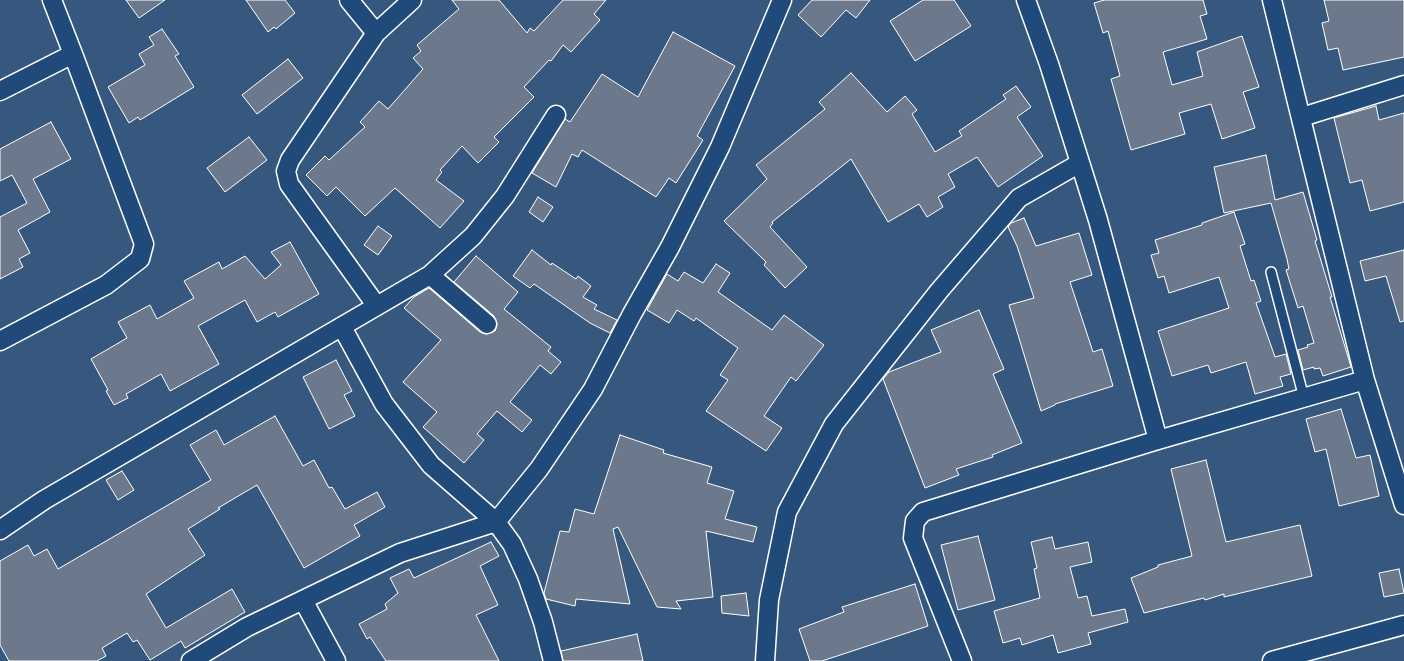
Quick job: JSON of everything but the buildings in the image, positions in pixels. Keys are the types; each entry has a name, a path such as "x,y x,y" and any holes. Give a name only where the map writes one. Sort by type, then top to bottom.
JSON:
{"street":[{"path":"0,341 106,285 140,259 144,244 52,0"},
{"path":"349,0 376,33"},
{"path":"376,305 289,184 286,171 290,160 376,33 412,0"},
{"path":"191,661 247,628 400,553 496,522 539,470 593,389 670,247 720,147 782,0"},
{"path":"1026,0 1049,64 1098,220 1158,440"},
{"path":"1272,0 1366,380 1404,505"},
{"path":"0,91 73,54"},
{"path":"1302,117 1404,85"},
{"path":"0,530 44,500 430,274 473,236 506,196 556,115"},
{"path":"765,661 769,600 787,512 834,424 939,291 1019,198 1080,163"},
{"path":"430,274 487,324"},
{"path":"342,327 384,404 431,465 496,522 512,544 528,579 543,622 553,661"},
{"path":"962,661 913,538 915,521 923,512 1158,440 1366,380"},
{"path":"303,600 336,661"},
{"path":"1272,661 1404,626"}],"lane":[{"path":"1271,272 1304,398"}]}
